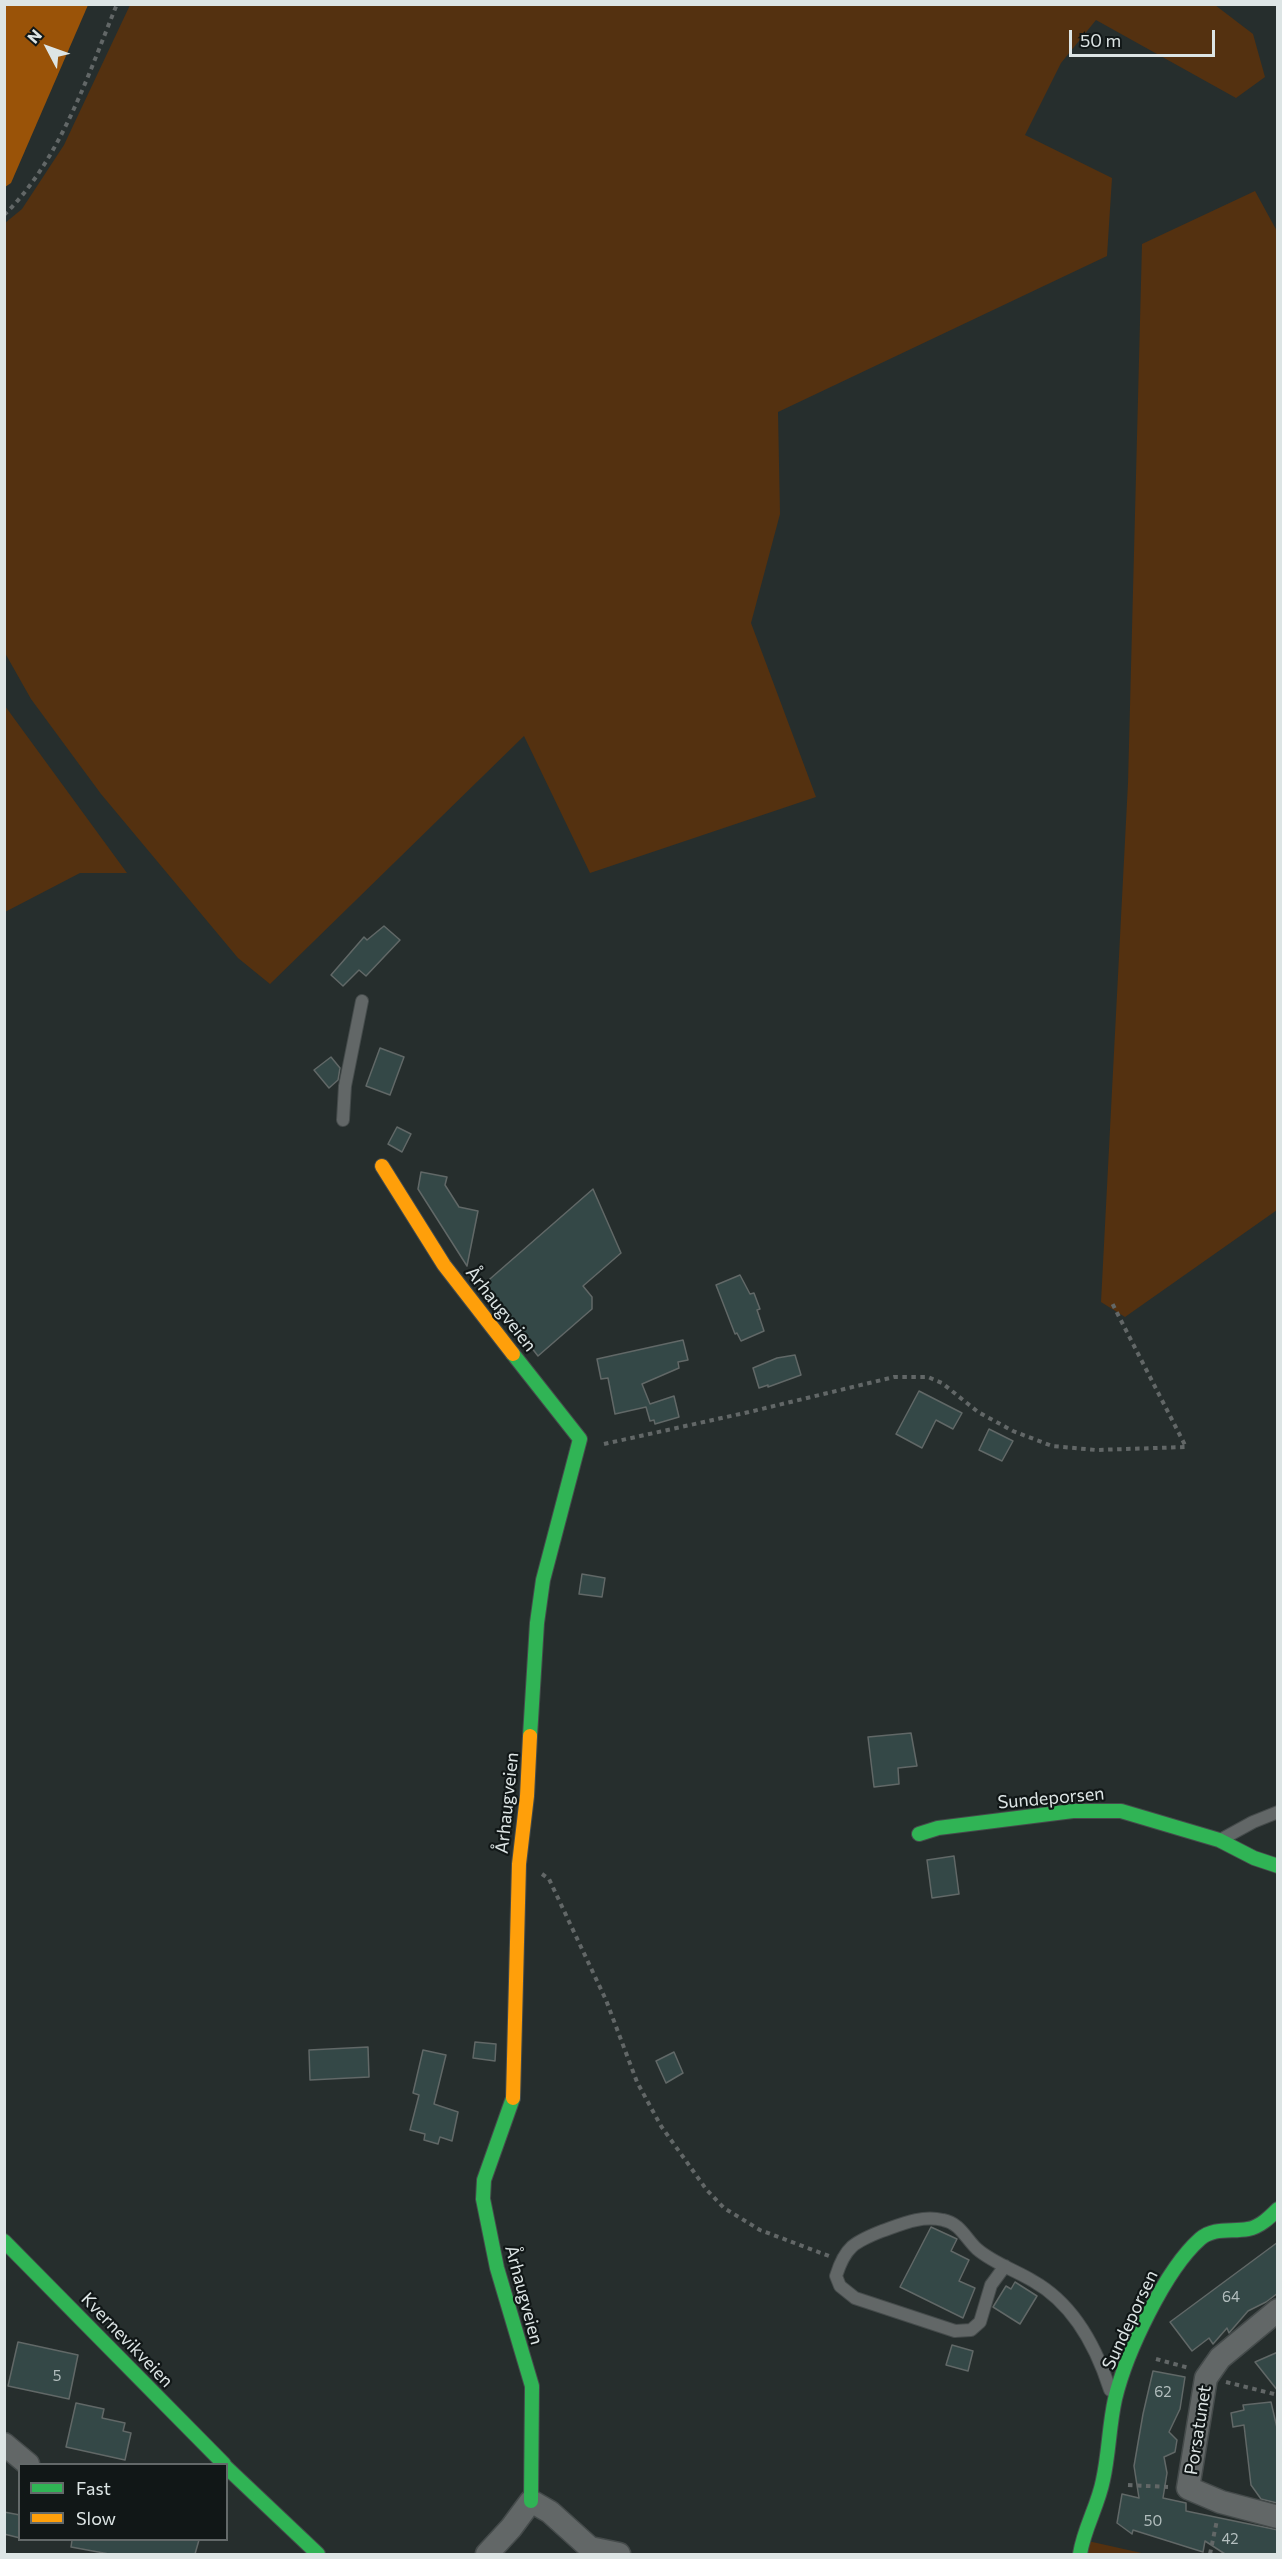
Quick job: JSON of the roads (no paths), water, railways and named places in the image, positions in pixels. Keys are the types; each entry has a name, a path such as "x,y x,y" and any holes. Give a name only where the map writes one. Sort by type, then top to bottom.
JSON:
{"street":[{"name":"Århaugveien","path":"382,1166 444,1265 580,1439 543,1580 537,1623 527,1796 519,1864 513,2100 484,2180 483,2199 497,2268 532,2386 531,2501"},
{"name":"Sundeporsen","path":"919,1833 938,1828 1073,1811 1102,1810 1140,1815 1220,1840 1254,1858 1278,1866"},
{"name":"Sundeporsen","path":"1080,2554 1082,2539 1103,2483 1119,2387 1167,2280 1190,2248 1210,2232 1249,2229 1270,2218 1278,2209"},
{"name":"Kvernevikveien","path":"4,2241 222,2463"},
{"name":"Porsatunet","path":"1278,2310 1220,2358 1206,2378 1188,2488 1221,2502 1278,2517"},
{"path":"4,2444 27,2463"},
{"name":"Kvernevikveien","path":"228,2469 318,2554"},
{"path":"486,2554 511,2528 531,2501 550,2512 590,2548 619,2554"}],"lane":[{"path":"343,1120 345,1086 362,1001"},
{"path":"1220,1840 1253,1822 1278,1812"},
{"name":"Sundeporsen","path":"1005,2266 991,2285 980,2322 971,2330 955,2331 855,2298 840,2286 836,2276 840,2260 856,2241 909,2221 928,2218 946,2220 962,2230 977,2249 1045,2288 1074,2316 1086,2332 1106,2376 1115,2405"}]}
